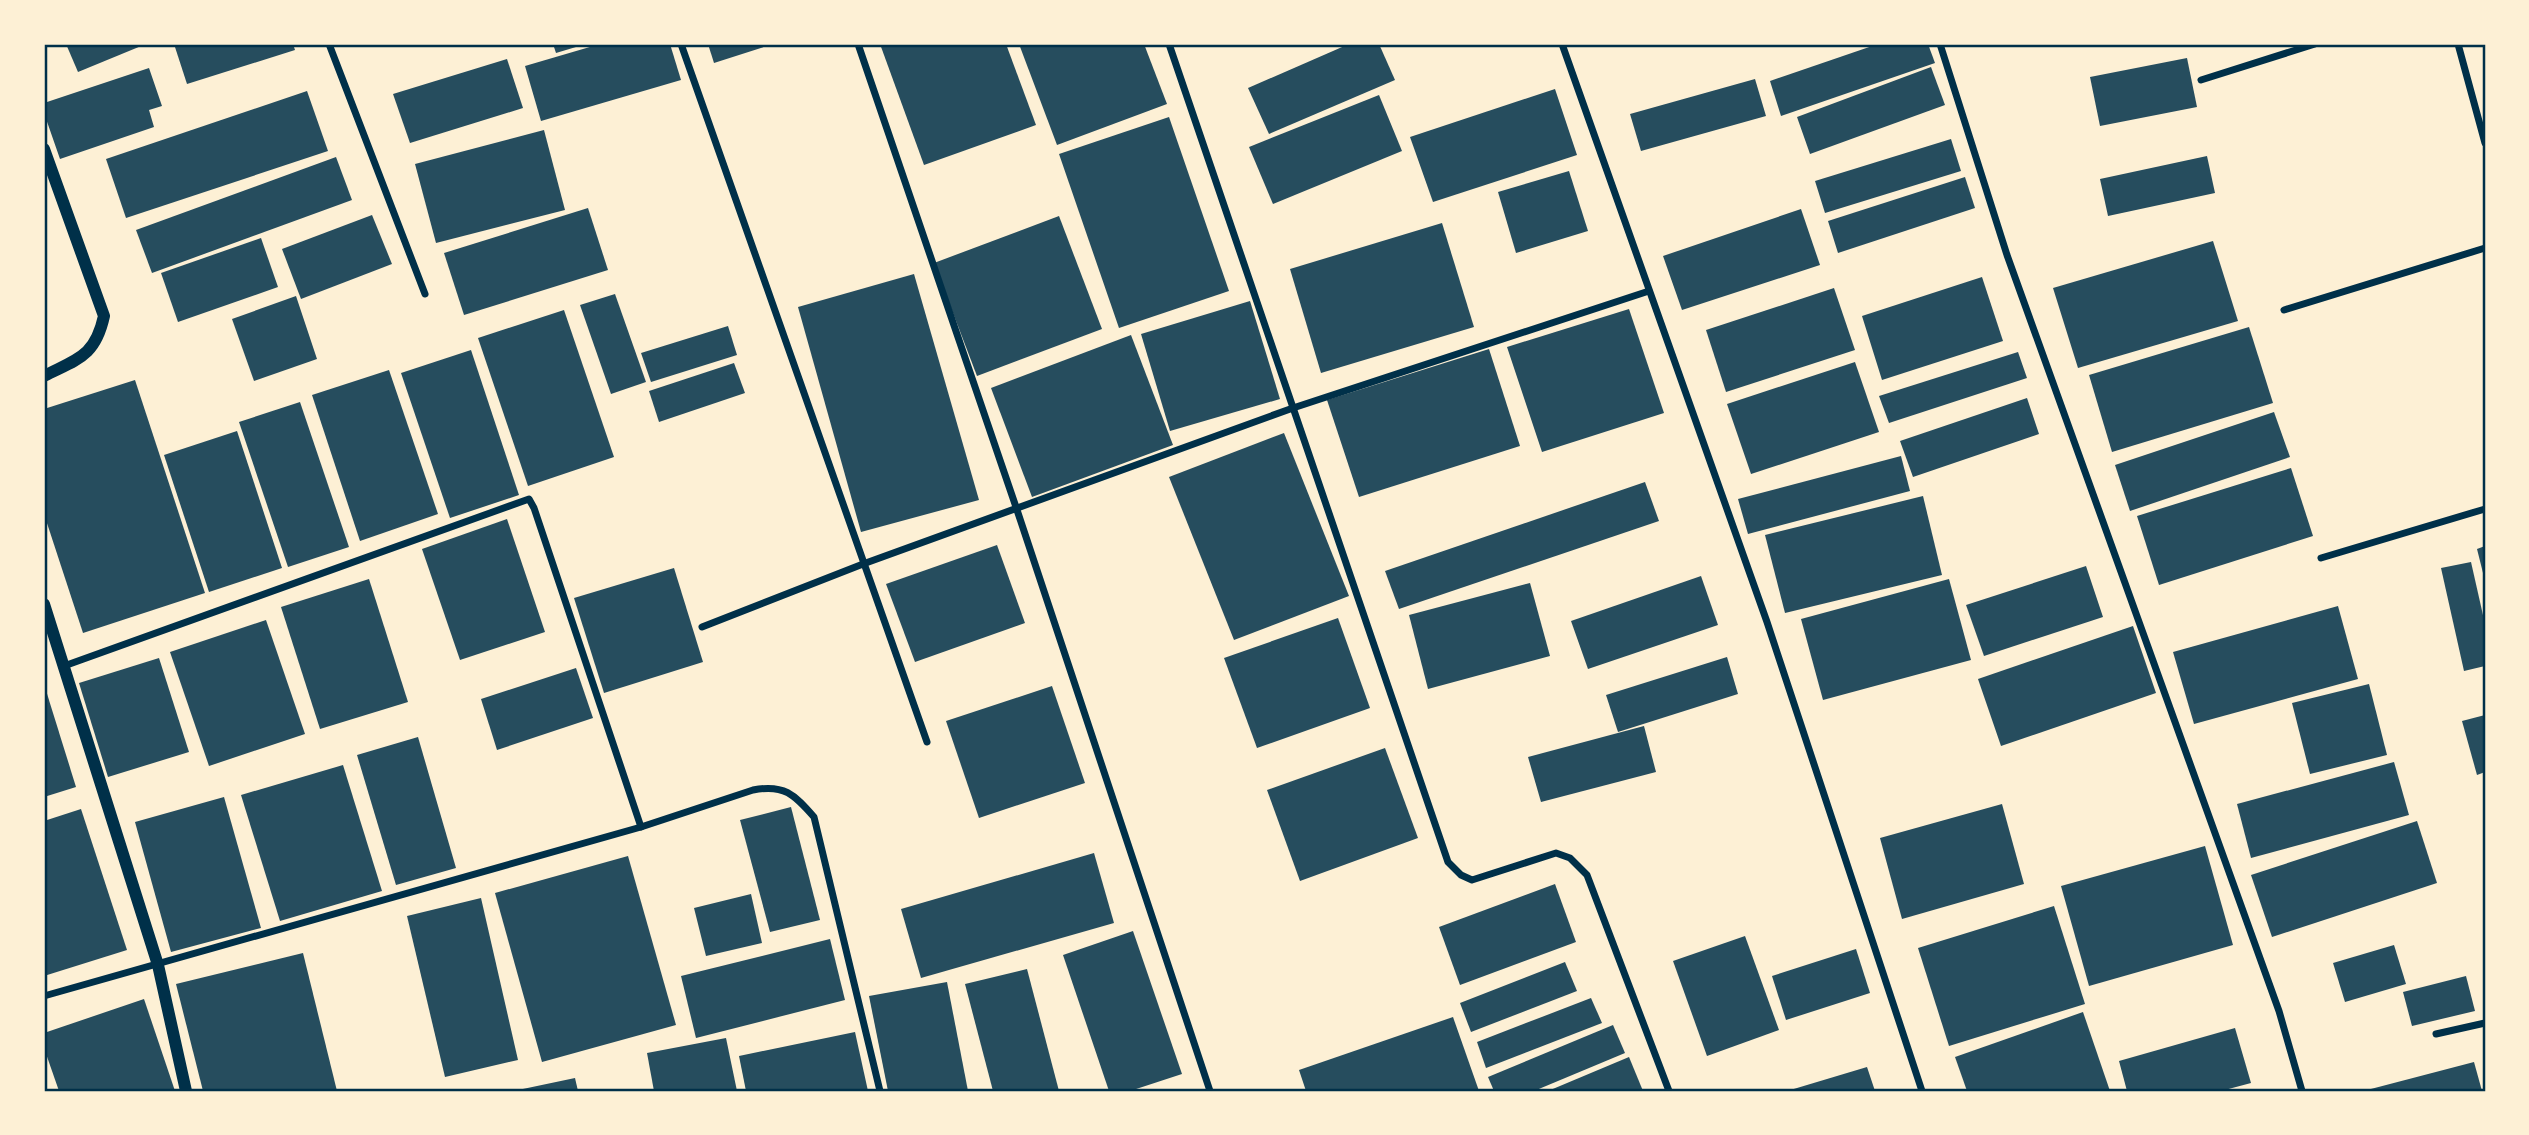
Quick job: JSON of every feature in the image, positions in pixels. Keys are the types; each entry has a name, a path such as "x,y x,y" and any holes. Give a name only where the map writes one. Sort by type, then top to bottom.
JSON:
{"street":[{"path":"329,44 425,294"},
{"path":"681,44 927,743"},
{"path":"858,44 1017,510 1210,1091"},
{"path":"1169,44 1448,862 1461,875 1472,880 1556,853 1570,858 1587,875 1669,1091"},
{"path":"1562,44 1767,622 1922,1091"},
{"path":"1940,44 2007,256 2279,1011 2302,1091"},
{"path":"2201,80 2315,44"},
{"path":"2458,44 2485,143"},
{"path":"44,149 104,316 96,342 84,355 44,376"},
{"path":"2284,310 2485,248"},
{"path":"702,627 863,564 1293,408 1649,291"},
{"path":"64,666 529,499 641,827"},
{"path":"2321,558 2485,509"},
{"path":"44,604 49,637 64,666 158,965 186,1091"},
{"path":"44,996 641,827 753,790 770,787 786,791 798,799 814,817 880,1091"},
{"path":"2436,1034 2485,1023"}],"building":[{"path":"66,44 146,44 78,72"},
{"path":"174,44 293,44 295,50 187,84"},
{"path":"553,44 586,44 556,53"},
{"path":"600,44 670,44 681,80 541,121 525,66"},
{"path":"708,44 773,44 714,63"},
{"path":"880,44 1006,44 1036,125 924,165"},
{"path":"1019,44 1144,44 1167,104 1057,145"},
{"path":"1349,44 1379,44 1395,80 1269,134 1248,88"},
{"path":"1878,44 1928,44 1935,63 1781,116 1770,81"},
{"path":"2187,58 2197,107 2100,126 2090,77"},
{"path":"507,59 523,108 410,143 393,94"},
{"path":"1931,67 1945,105 1810,154 1797,117"},
{"path":"149,68 162,106 149,110 154,127 60,159 44,113 44,103"},
{"path":"1755,79 1766,116 1641,151 1630,114"},
{"path":"1555,89 1577,155 1433,202 1410,137"},
{"path":"307,91 328,151 126,218 106,159"},
{"path":"1379,95 1402,151 1273,204 1249,147"},
{"path":"1169,117 1229,291 1119,328 1059,154"},
{"path":"544,130 565,210 436,243 415,164"},
{"path":"1951,139 1961,171 1825,213 1815,181"},
{"path":"2207,156 2215,193 2108,216 2100,179"},
{"path":"336,157 352,200 152,273 136,230"},
{"path":"1569,171 1588,231 1516,253 1498,192"},
{"path":"1965,177 1975,208 1838,253 1828,221"},
{"path":"588,208 608,270 464,315 444,253"},
{"path":"1801,209 1820,265 1682,310 1663,256"},
{"path":"372,215 392,264 301,299 282,249"},
{"path":"1059,216 1102,329 977,376 934,263"},
{"path":"1442,223 1474,327 1321,373 1290,269"},
{"path":"261,238 278,287 178,322 161,273"},
{"path":"2213,241 2238,321 2078,368 2053,288"},
{"path":"914,274 979,500 861,532 798,307"},
{"path":"1982,277 2003,341 1882,380 1862,316"},
{"path":"1834,288 1855,350 1726,392 1706,330"},
{"path":"615,294 646,382 611,394 580,305"},
{"path":"296,296 317,359 254,381 232,319"},
{"path":"1250,301 1280,399 1170,431 1141,334"},
{"path":"1629,309 1664,413 1542,452 1507,347"},
{"path":"564,310 614,457 528,486 478,338"},
{"path":"728,326 737,355 651,382 641,353"},
{"path":"2249,327 2273,403 2112,452 2089,375"},
{"path":"1131,335 1173,445 1032,497 991,388"},
{"path":"1489,349 1520,446 1359,497 1327,400"},
{"path":"471,350 519,495 450,518 401,373"},
{"path":"2018,352 2027,378 1889,423 1879,396"},
{"path":"1855,362 1879,432 1751,474 1727,404"},
{"path":"734,363 745,393 659,422 649,391"},
{"path":"389,370 438,514 360,541 312,395"},
{"path":"135,380 205,593 83,633 44,514 44,409"},
{"path":"2027,398 2039,434 1913,477 1900,441"},
{"path":"300,402 349,547 288,567 239,422"},
{"path":"2274,412 2290,457 2130,511 2115,465"},
{"path":"237,431 282,568 209,592 164,455"},
{"path":"1284,433 1349,596 1234,640 1169,477"},
{"path":"1901,456 1910,491 1748,534 1738,499"},
{"path":"2291,468 2313,536 2159,585 2137,516"},
{"path":"1645,482 1659,521 1399,609 1385,571"},
{"path":"1923,496 1942,575 1785,613 1765,535"},
{"path":"507,519 545,632 460,660 422,549"},
{"path":"997,545 1025,623 915,662 886,584"},
{"path":"2485,546 2485,577 2484,577 2477,549"},
{"path":"2471,562 2485,624 2485,666 2464,671 2441,568"},
{"path":"2086,566 2103,617 1984,656 1966,605"},
{"path":"674,568 703,662 604,693 574,598"},
{"path":"1701,576 1718,625 1588,669 1571,621"},
{"path":"369,579 408,702 320,729 281,607"},
{"path":"1949,579 1971,660 1823,700 1801,619"},
{"path":"1530,583 1550,656 1428,689 1409,615"},
{"path":"2338,606 2358,679 2194,724 2173,652"},
{"path":"1338,618 1370,708 1257,748 1224,658"},
{"path":"266,620 305,734 209,766 170,652"},
{"path":"2133,626 2156,693 2001,746 1978,679"},
{"path":"1727,657 1738,694 1618,732 1606,695"},
{"path":"159,658 189,752 108,777 79,683"},
{"path":"576,668 593,718 497,750 481,699"},
{"path":"44,684 76,787 44,797"},
{"path":"2369,684 2387,755 2310,774 2292,703"},
{"path":"1052,686 1085,783 979,818 946,721"},
{"path":"2485,715 2485,772 2477,775 2462,721"},
{"path":"1644,726 1656,772 1541,802 1528,757"},
{"path":"418,737 456,868 396,885 357,755"},
{"path":"1385,748 1418,838 1300,881 1267,790"},
{"path":"2394,762 2409,815 2251,858 2237,804"},
{"path":"343,765 382,891 280,921 241,795"},
{"path":"224,797 261,928 171,952 135,822"},
{"path":"2002,804 2024,884 1902,919 1880,838"},
{"path":"791,807 820,920 770,932 740,820"},
{"path":"81,809 127,950 44,976 44,821"},
{"path":"2417,821 2437,883 2272,937 2251,875"},
{"path":"2205,846 2233,945 2089,986 2061,886"},
{"path":"1094,853 1114,923 921,978 901,909"},
{"path":"628,856 676,1025 542,1062 495,893"},
{"path":"1555,884 1576,942 1460,985 1439,927"},
{"path":"751,894 762,943 706,956 694,908"},
{"path":"481,898 518,1060 445,1077 407,916"},
{"path":"2054,906 2085,1004 1949,1046 1918,948"},
{"path":"1133,931 1182,1074 1130,1091 1109,1091 1063,955"},
{"path":"1745,936 1779,1030 1707,1056 1673,961"},
{"path":"830,939 845,1000 696,1038 681,976"},
{"path":"2394,945 2406,984 2345,1002 2333,963"},
{"path":"1856,949 1870,993 1786,1020 1772,976"},
{"path":"303,953 337,1091 203,1091 176,984"},
{"path":"1565,962 1577,991 1471,1032 1460,1003"},
{"path":"1027,969 1059,1091 993,1091 965,984"},
{"path":"2466,976 2475,1011 2412,1026 2403,992"},
{"path":"947,982 968,1091 888,1091 869,996"},
{"path":"1591,998 1602,1023 1486,1068 1477,1042"},
{"path":"144,999 175,1091 59,1091 44,1048 44,1033"},
{"path":"2083,1012 2110,1091 1967,1091 1955,1057"},
{"path":"1453,1017 1479,1091 1306,1091 1299,1070"},
{"path":"1613,1025 1625,1053 1534,1091 1494,1091 1488,1077"},
{"path":"2235,1028 2251,1083 2221,1091 2127,1091 2119,1061"},
{"path":"855,1032 868,1091 746,1091 739,1056"},
{"path":"726,1038 737,1091 654,1091 647,1053"},
{"path":"1629,1057 1643,1091 1548,1091"},
{"path":"2474,1062 2482,1091 2367,1091 2367,1090"},
{"path":"1867,1067 1875,1091 1787,1091"},
{"path":"575,1078 578,1091 518,1091 518,1090"}]}
